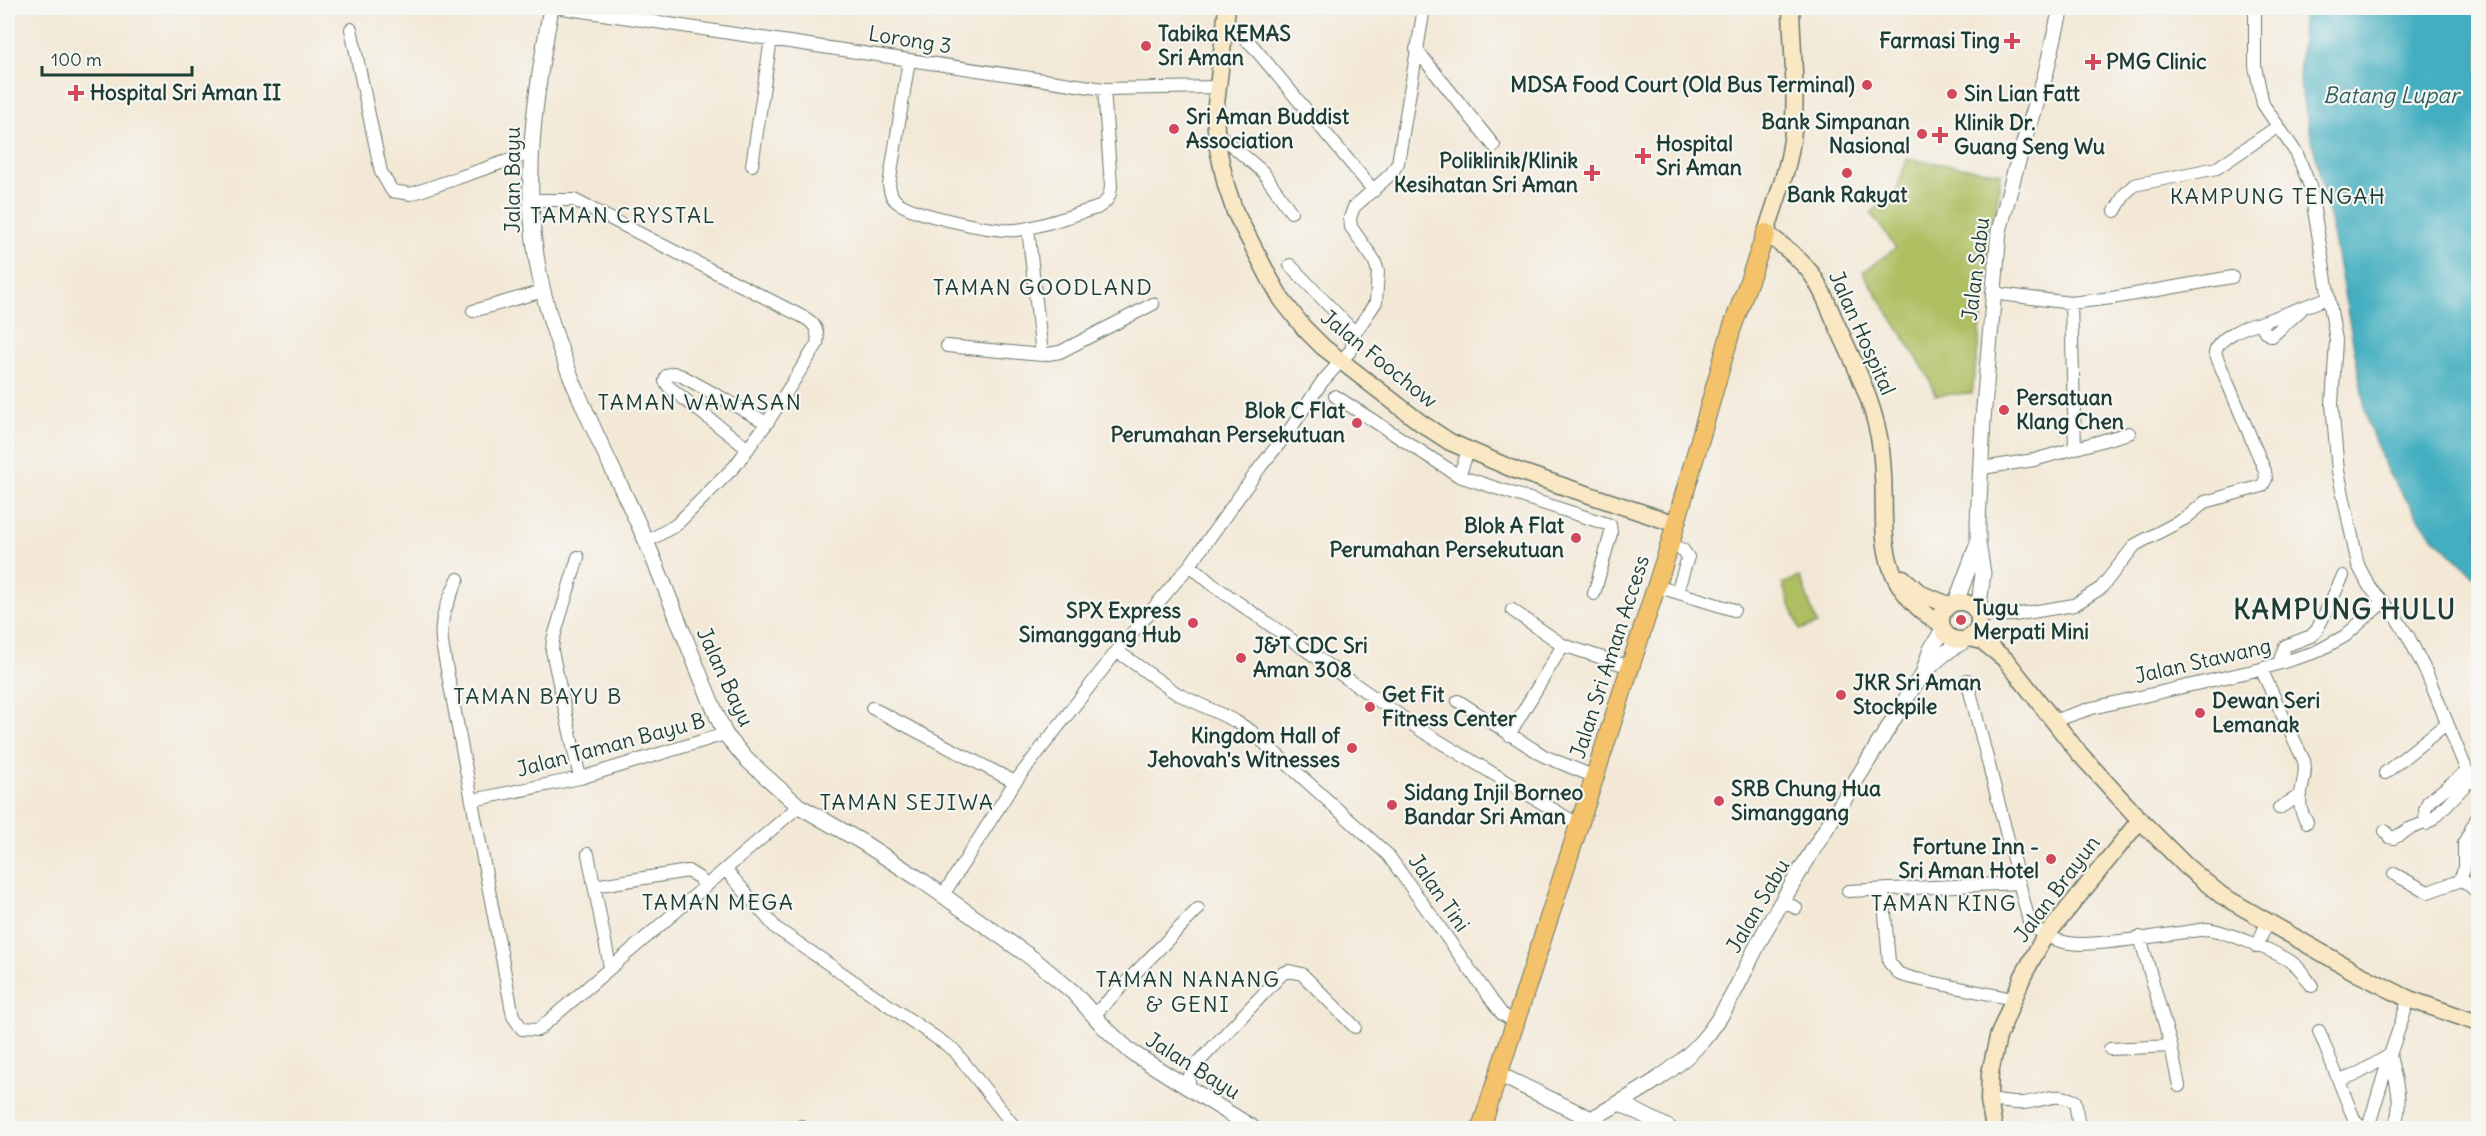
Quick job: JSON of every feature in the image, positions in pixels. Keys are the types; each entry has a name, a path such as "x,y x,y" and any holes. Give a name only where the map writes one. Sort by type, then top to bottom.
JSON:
{"main road":[{"name":"Jalan Foochow","path":"1227,8 1235,32 1217,87 1216,132 1226,185 1235,212 1270,279 1282,300 1304,328 1349,348 1421,423 1468,451 1515,470 1676,524"},
{"path":"1766,233 1790,151 1792,132 1791,8"},
{"name":"Jalan Sri Aman Access","path":"1480,1128 1670,544 1731,331 1766,233"},
{"name":"Jalan Hospital","path":"1766,233 1796,256 1820,287 1868,399 1879,437 1884,467 1882,506 1887,555"},
{"path":"1887,555 1913,589 1921,594 1953,604 1968,604 1998,641 2006,660"},
{"path":"1887,555 1904,593 1920,612 1942,627 1950,638 1982,641 2006,660 2053,721 2140,820 2204,882 2267,922 2357,973 2409,999 2478,1023"},
{"path":"1942,627 1942,614 1953,604"},
{"path":"1968,639 1975,634 1979,617"},
{"name":"Jalan Brayun","path":"1994,1128 1989,1100 1989,1073 1994,1053 2023,976 2046,936 2140,820"}],"street":[{"name":"Jalan Bayu","path":"551,8 530,153 530,200 536,255 543,291 559,345 584,407 646,542 725,734 747,760 799,806 862,842 943,895 1051,972 1131,1052 1253,1128"},
{"name":"Lorong 3","path":"562,8 1104,89 1217,87"},
{"path":"943,895 1015,782 1117,651 1190,565 1349,348 1376,302 1378,271 1374,260 1352,227 1350,218 1354,207 1391,174 1398,163 1424,8"},
{"name":"Jalan Sabu","path":"1978,543 1983,419 1999,231 2005,203 2039,98 2061,8"},
{"path":"2255,8 2256,81 2263,104 2303,165 2310,186 2336,340 2332,404 2340,486 2358,565 2369,586 2395,616 2408,636 2427,674 2446,724 2473,779 2437,816 2426,824 2409,829 2394,838 2387,836 2385,831"},
{"path":"351,29 381,171 392,191 411,194 530,153"},
{"path":"1235,32 1374,191"},
{"path":"752,165 771,39"},
{"path":"1416,49 1494,146"},
{"path":"909,60 890,185 892,197 909,208 969,225 998,230 1028,228 1097,208 1110,197 1104,89"},
{"path":"2115,211 2125,194 2134,185 2217,168 2277,127"},
{"path":"1216,132 1263,172 1291,212"},
{"path":"530,200 574,200 811,321 817,331 817,344 767,423 735,466 676,525 646,542"},
{"path":"1028,228 1042,355"},
{"path":"1290,265 1349,348"},
{"path":"1992,293 2071,303 2232,277"},
{"path":"473,311 543,291"},
{"path":"1978,543 1983,573 1979,617 2014,615 2074,604 2101,588 2135,545 2186,518 2205,502 2262,486 2266,479 2265,471 2215,353 2220,342 2242,329 2328,298"},
{"path":"2071,303 2075,448"},
{"path":"947,346 1042,355 1060,352 1154,304"},
{"path":"748,448 669,387 665,381 667,375 677,373 767,423"},
{"path":"1335,396 1459,476 1610,525 1611,533 1594,594"},
{"path":"1982,468 2034,460 2129,433"},
{"path":"1459,476 1468,451"},
{"path":"1953,604 1978,543"},
{"path":"1670,544 1683,550 1688,557 1677,592"},
{"path":"578,557 552,640 552,651 580,777"},
{"path":"1190,565 1213,585 1422,731 1580,825"},
{"path":"2279,663 2284,647 2311,636 2317,630 2343,576"},
{"path":"458,579 440,630 513,1016 522,1029 538,1030 799,806"},
{"path":"1656,586 1734,610"},
{"name":"Jalan Stawang","path":"2053,721 2114,702 2261,669 2316,652 2335,643 2382,603"},
{"path":"1512,610 1563,645 1630,667"},
{"path":"1921,675 1942,627"},
{"path":"1921,675 1949,649 1968,639"},
{"path":"1509,735 1563,645"},
{"name":"Jalan Tini","path":"1117,651 1181,696 1251,731 1382,849 1405,876 1502,1014 1515,1022"},
{"path":"2261,669 2304,761 2301,811 2307,822"},
{"name":"Jalan Sabu","path":"1587,1124 1687,1057 1704,1039 1789,904 1921,675"},
{"path":"1967,680 2029,921 2037,931 2046,936 2081,944 2207,929 2220,931 2286,959 2295,965 2312,986"},
{"path":"1458,701 1544,756 1595,777"},
{"path":"872,708 1015,782"},
{"path":"2385,773 2446,724"},
{"name":"Jalan Taman Bayu B","path":"473,800 580,777 725,734"},
{"path":"2278,808 2301,795"},
{"path":"2394,874 2428,892 2456,883 2461,878 2464,843 2478,816"},
{"path":"588,854 610,967"},
{"path":"726,870 776,928 954,1050 1013,1125"},
{"path":"594,886 688,871 699,878 706,887"},
{"path":"2461,878 2478,893"},
{"path":"1848,891 2019,883"},
{"path":"1883,890 1888,962 1895,970 1912,978 2013,999"},
{"path":"1094,1015 1198,909"},
{"path":"2257,947 2267,922"},
{"path":"2140,937 2179,1086"},
{"path":"1189,1089 1189,1077 1196,1065 1283,973 1289,971 1302,974 1355,1027"},
{"path":"2368,1128 2409,999"},
{"path":"2319,1031 2355,1121 2362,1128"},
{"path":"2110,1049 2170,1046"},
{"path":"2338,1080 2359,1073 2390,1055"},
{"path":"2390,1055 2398,1088 2398,1111 2393,1128"},
{"path":"1498,1074 1587,1124"},
{"path":"1989,1100 2023,1103 2052,1095 2061,1099 2068,1098 2076,1101 2079,1128"},
{"path":"1620,1103 1669,1128"}],"green space":[{"path":"1907,159 2001,173 1972,393 1936,395 1927,374 1863,272 1896,248 1871,213 1896,192"},
{"path":"1800,577 1817,624 1800,630 1782,584"}],"water":[{"name":"Batang Lupar","path":"2304,8 2478,8 2478,580 2428,531 2388,473 2368,424 2334,238 2299,82"}],"place":[{"name":"Farmasi Ting","path":"2012,41"},
{"name":"Tabika KEMAS Sri Aman","path":"1146,46"},
{"name":"PMG Clinic","path":"2093,62"},
{"name":"MDSA Food Court (Old Bus Terminal)","path":"1867,85"},
{"name":"Hospital Sri Aman II","path":"76,93"},
{"name":"Sin Lian Fatt","path":"1952,94"},
{"name":"Sri Aman Buddist Association","path":"1174,129"},
{"name":"Bank Simpanan Nasional","path":"1922,134"},
{"name":"Klinik Dr. Guang Seng Wu","path":"1940,135"},
{"name":"Hospital Sri Aman","path":"1643,156"},
{"name":"Poliklinik/Klinik Kesihatan Sri Aman","path":"1592,173"},
{"name":"Bank Rakyat","path":"1847,173"},
{"name":"Persatuan Klang Chen","path":"2004,410"},
{"name":"Blok C Flat Perumahan Persekutuan","path":"1357,423"},
{"name":"Blok A Flat Perumahan Persekutuan","path":"1576,538"},
{"name":"Tugu Merpati Mini","path":"1961,620"},
{"name":"SPX Express Simanggang Hub","path":"1193,623"},
{"name":"J&T CDC Sri Aman 308","path":"1241,658"},
{"name":"JKR Sri Aman Stockpile","path":"1841,695"},
{"name":"Get Fit Fitness Center","path":"1370,707"},
{"name":"Dewan Seri Lemanak","path":"2200,713"},
{"name":"Kingdom Hall of Jehovah's Witnesses","path":"1352,748"},
{"name":"SRB Chung Hua Simanggang","path":"1719,801"},
{"name":"Sidang Injil Borneo Bandar Sri Aman","path":"1392,805"},
{"name":"Fortune Inn - Sri Aman Hotel","path":"2051,859"}],"district":[{"name":"KAMPUNG TENGAH","path":"2278,196"},
{"name":"TAMAN CRYSTAL","path":"623,215"},
{"name":"TAMAN GOODLAND","path":"1043,287"},
{"name":"TAMAN WAWASAN","path":"700,402"},
{"name":"KAMPUNG HULU","path":"2345,610"},
{"name":"TAMAN BAYU B","path":"538,696"},
{"name":"TAMAN SEJIWA","path":"907,802"},
{"name":"TAMAN MEGA","path":"718,902"},
{"name":"TAMAN KING","path":"1944,903"},
{"name":"TAMAN NANANG & GENI","path":"1188,992"}]}
